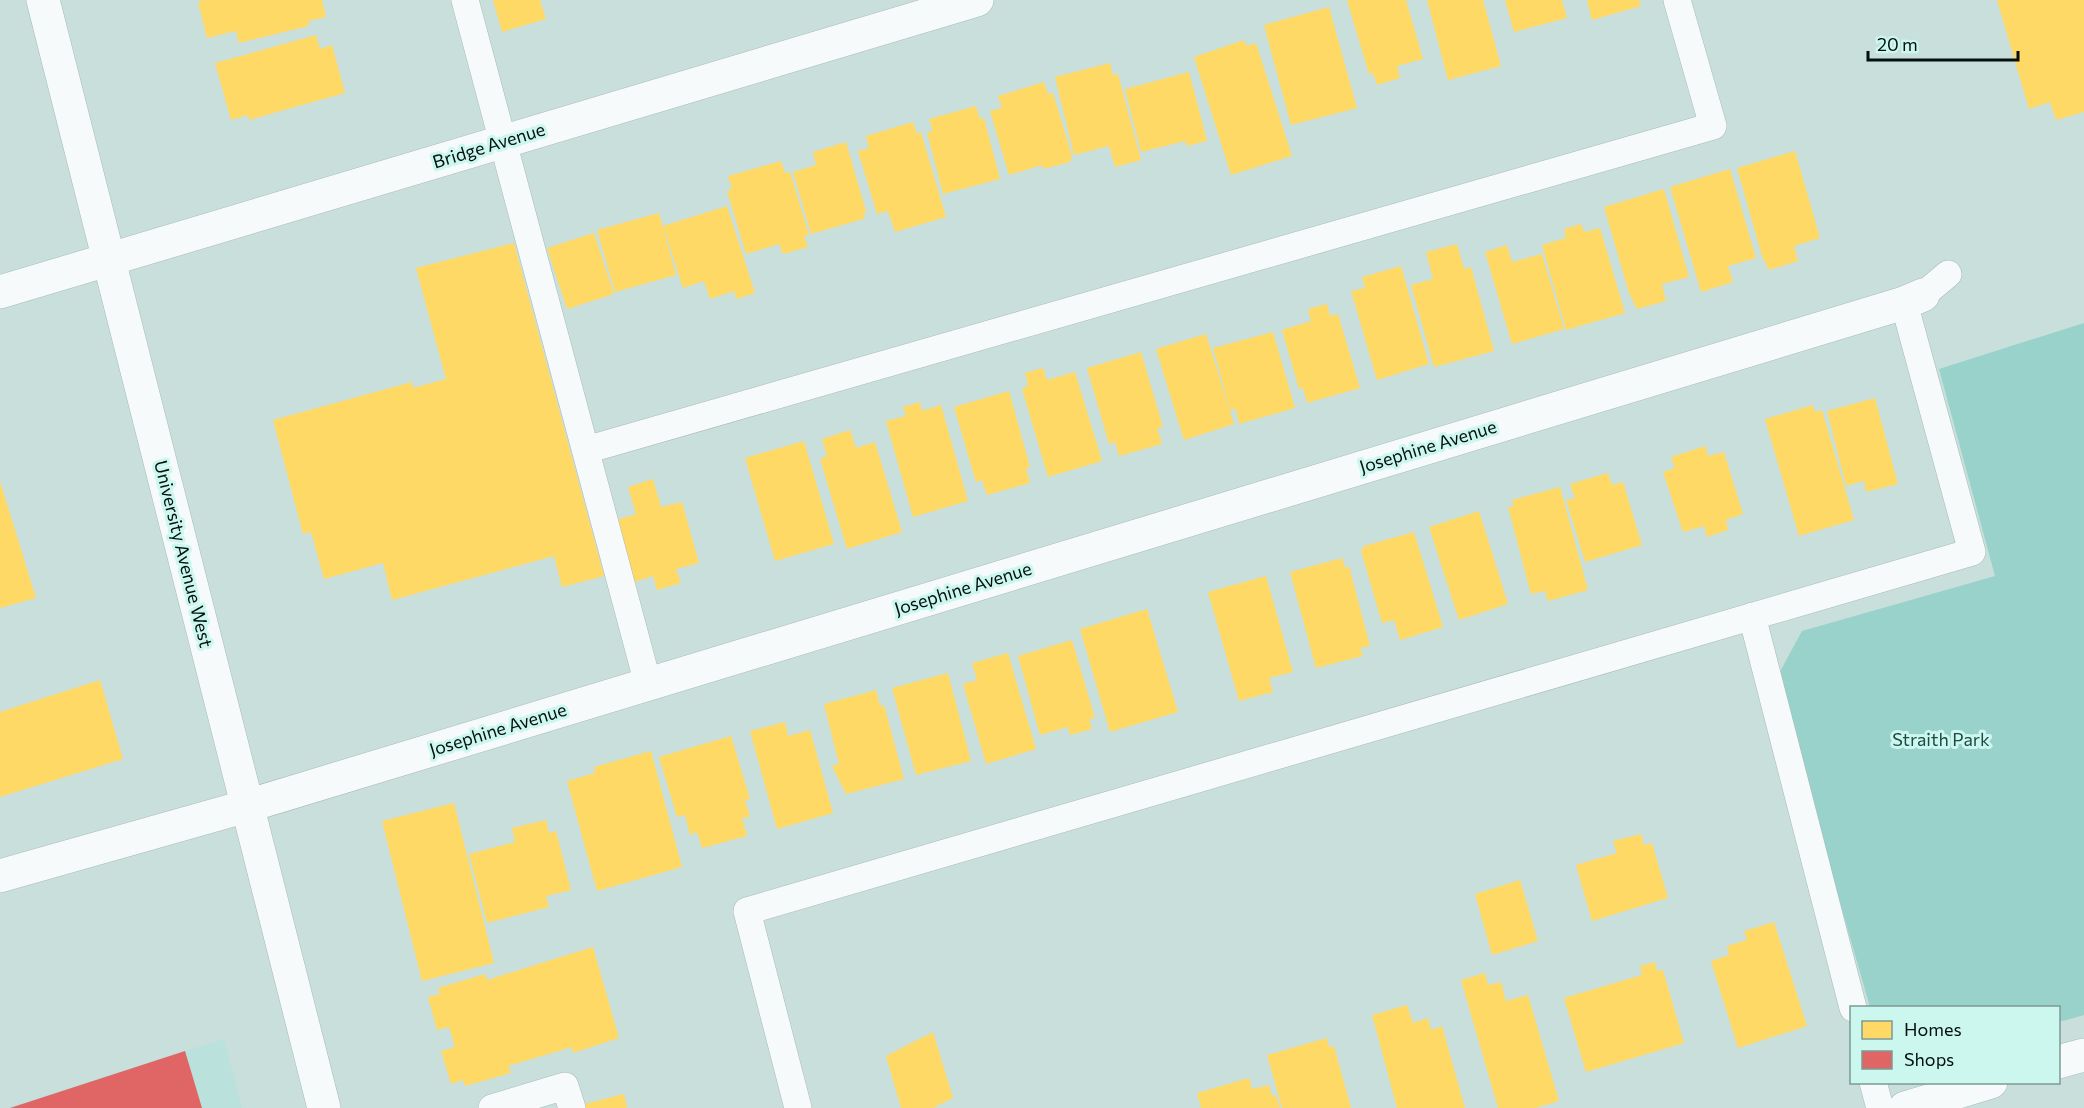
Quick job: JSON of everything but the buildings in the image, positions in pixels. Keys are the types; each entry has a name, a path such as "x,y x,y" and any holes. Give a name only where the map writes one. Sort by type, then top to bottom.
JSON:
{"street":[{"name":"University Avenue West","path":"43,0 324,1108"},
{"name":"Bridge Avenue","path":"0,292 977,0"},
{"name":"Josephine Avenue","path":"0,876 247,806 1914,299"},
{"path":"2060,1061 2084,1055"},
{"path":"1905,1108 1988,1084"}],"lane":[{"path":"465,0 648,684"},
{"path":"586,450 1713,126 1677,0"},
{"path":"798,1108 747,911 1972,552 1914,299 1948,274"},
{"path":"1752,616 1853,1006"},
{"path":"1873,1084 1880,1108"},
{"path":"492,1108 565,1086 572,1108"}],"shaded area":[{"path":"224,1039 242,1108 8,1108 185,1051"}],"green space":[{"name":"Straith Park","path":"2084,323 2084,1015 2060,1022 2060,1006 1870,1006 1776,679 1802,631 1995,576 1939,369"}]}
